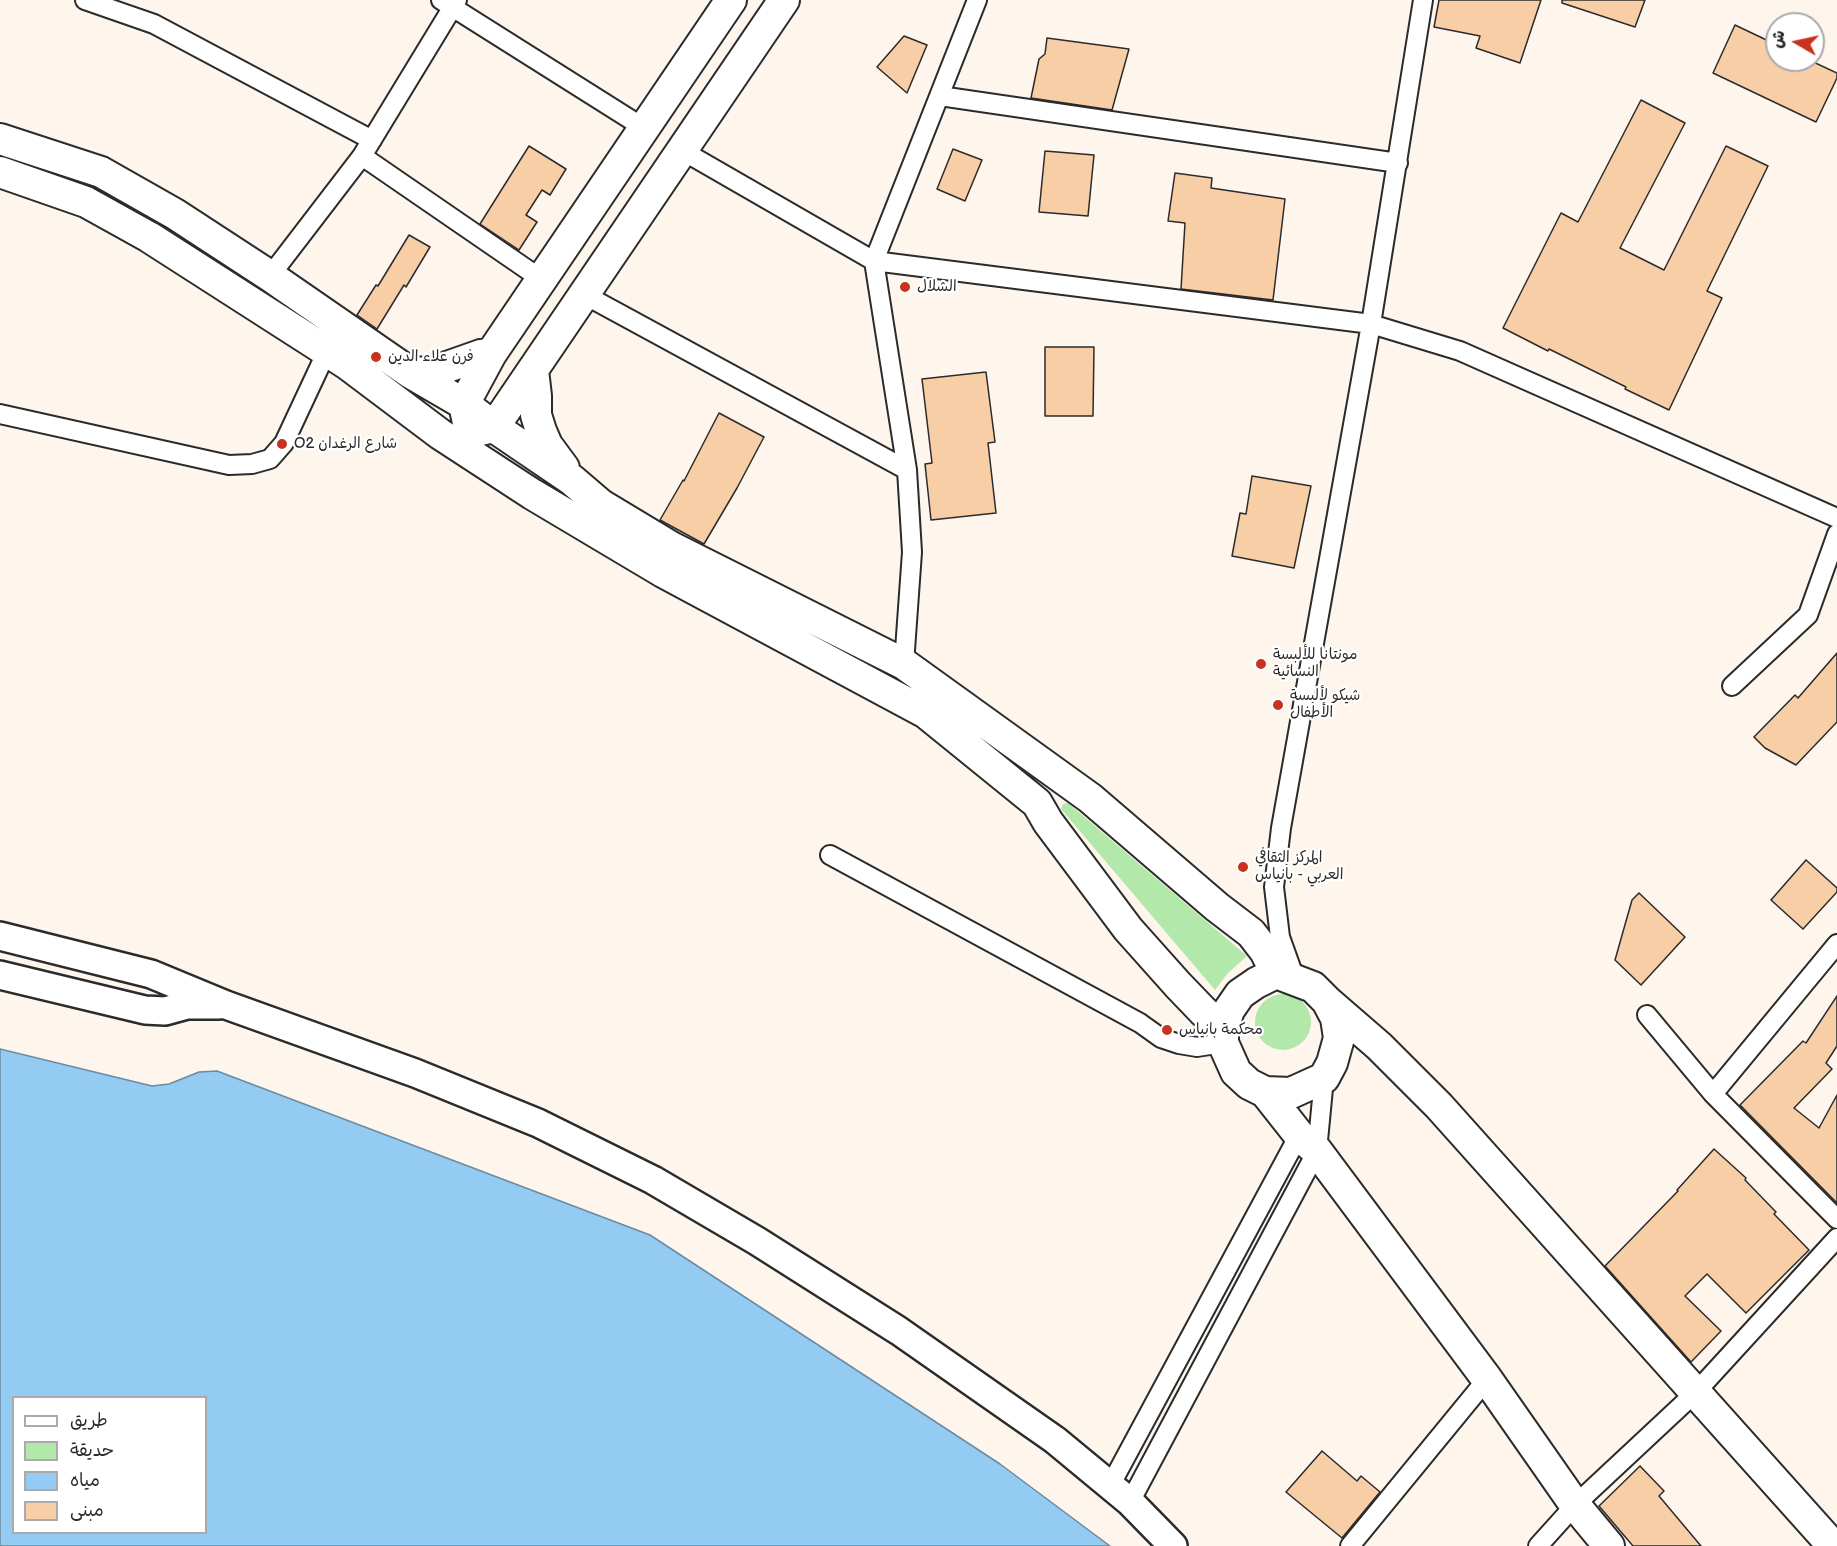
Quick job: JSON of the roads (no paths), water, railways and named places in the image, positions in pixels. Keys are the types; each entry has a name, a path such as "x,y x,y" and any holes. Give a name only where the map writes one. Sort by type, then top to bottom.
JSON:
{"main road":[{"path":"532,494 517,471 492,452 476,421 491,354 731,0"},
{"path":"0,172 86,202 149,237 339,348 404,393 459,427 476,421 533,370 784,0"},
{"path":"0,139 101,172 175,214 270,276 339,348 440,434 532,494 663,572 926,713 1037,803 1048,822 1128,929 1223,1036 1236,1072 1249,1084 1265,1092 1308,1143 1487,1380 1575,1505 1609,1546"},
{"path":"339,348 409,372 430,373 481,355 491,354"},
{"path":"533,370 536,415 541,431 547,445 572,480"},
{"path":"409,372 476,421 572,480 600,504 673,548 904,664 1090,798 1217,907 1251,933 1286,976 1313,987 1439,1106 1833,1546"},
{"path":"1037,803 1056,774"},
{"path":"1223,1036 1229,1010 1240,994 1256,983 1286,976"},
{"path":"1265,1092 1291,1093 1324,1078 1332,1063 1339,1038 1336,1018 1327,1001"}],"street":[{"path":"85,0 154,24 372,140"},
{"path":"904,664 912,552 907,470 874,261 977,0"},
{"path":"1286,976 1274,887 1281,828 1371,324 1423,0"},
{"path":"270,276 362,156 450,3 644,128"},
{"path":"940,96 1398,163"},
{"path":"683,151 874,261 1371,324 1460,351 1837,518"},
{"path":"362,156 541,279"},
{"path":"585,295 907,470"},
{"path":"0,414 229,465 252,464 270,459 284,443 339,348"},
{"path":"1732,686 1808,615 1837,534"},
{"path":"830,855 1140,1023 1161,1038 1197,1047 1223,1036"},
{"path":"0,936 151,974 226,1005 415,1073 538,1123 653,1180 757,1241 899,1331 1054,1440 1120,1494 1173,1546"},
{"path":"1713,1094 1837,944"},
{"path":"0,975 145,1010 165,1011 187,1005 226,1005"},
{"path":"1647,1015 1713,1094 1837,1219"},
{"path":"1120,1494 1308,1143 1324,1078"},
{"path":"1120,1494 1308,1143"},
{"path":"1538,1546 1575,1505 1696,1392 1837,1238"},
{"path":"1350,1546 1487,1380"}],"water":[{"path":"0,1049 152,1086 169,1084 199,1072 217,1071 650,1235 1000,1464 1110,1546 0,1546"}],"place":[{"name":"الشلال","path":"905,287"},
{"name":"فرن علاء الدين","path":"376,357"},
{"name":"O2 شارع الرغدان","path":"282,444"},
{"name":"مونتانا للألبسة النسائية","path":"1261,664"},
{"name":"شيكو لألبسة الأطفال","path":"1278,705"},
{"name":"المركز الثقافي العربي - بانياس","path":"1243,867"},
{"name":"محكمة بانياس","path":"1167,1030"}]}
